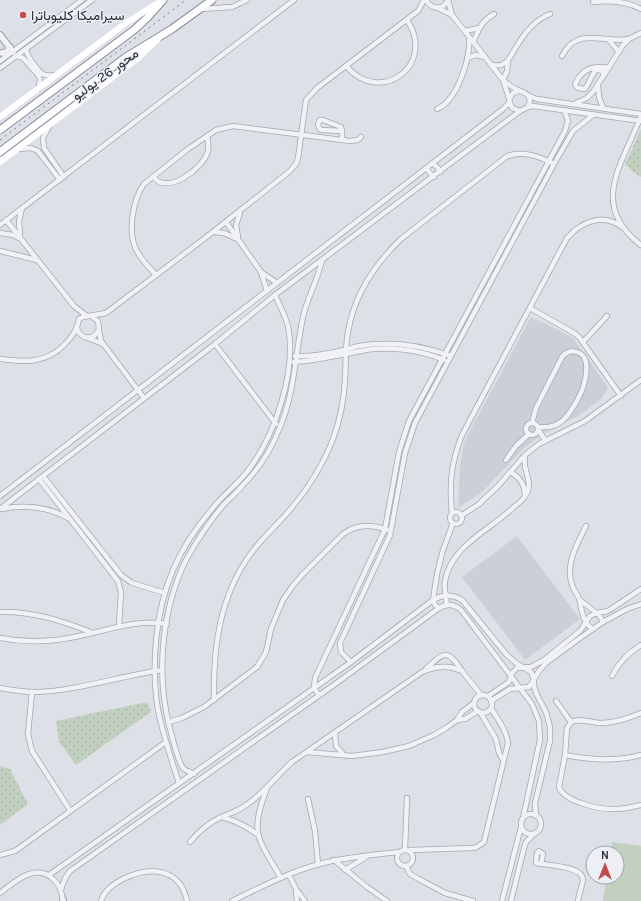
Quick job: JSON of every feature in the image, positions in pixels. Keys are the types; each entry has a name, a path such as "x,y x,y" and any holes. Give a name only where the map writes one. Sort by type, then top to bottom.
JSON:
{"highway":[{"name":"محور 26 يوليو","path":"0,130 134,30 163,0"},
{"name":"محور 26 يوليو","path":"0,152 126,57 162,35 212,0"}],"main road":[{"path":"0,118 130,20 163,0"},
{"path":"0,162 138,58 162,35"}],"street":[{"path":"0,68 11,60 13,52 82,0"},
{"path":"0,61 3,54 7,52 26,49 92,0"},
{"path":"200,9 232,7 247,0"},
{"path":"0,225 294,0"},
{"path":"418,11 425,0 452,16 503,80 528,95 537,99 602,108 641,118"},
{"path":"70,340 95,336 106,313 226,222 290,171 296,164 298,158 304,107 308,97 317,88 418,11 426,7 444,5 448,0"},
{"path":"448,0 452,16"},
{"path":"593,2 614,1 629,4 641,9"},
{"path":"75,5 79,10"},
{"path":"473,42 479,28 485,20 494,14"},
{"path":"520,111 514,110 509,100 503,80 507,71 508,61 531,27 537,21 550,14"},
{"path":"346,66 358,77 373,83 389,81 400,76 410,66 416,51 415,34 407,20"},
{"path":"465,31 479,28"},
{"path":"562,56 566,48 578,39 593,37 621,40 629,39 641,33"},
{"path":"0,35 13,52 23,58 39,76 40,80 38,90"},
{"path":"436,109 445,104 450,98 460,79 467,58 469,47 468,36"},
{"path":"608,39 618,52"},
{"path":"573,104 587,98 598,86 618,52 629,39"},
{"path":"26,49 27,56 43,74 57,74"},
{"path":"3,54 11,60"},
{"path":"467,58 476,55 486,58"},
{"path":"490,63 499,65 508,61"},
{"path":"596,68 586,88 581,89 576,87 575,82 589,68 596,68 609,68"},
{"path":"596,68 602,71 604,76"},
{"path":"598,86 602,108"},
{"path":"0,496 503,110 513,93 519,90"},
{"path":"528,95 530,101 528,107"},
{"path":"0,509 214,344 275,295 520,111 533,106 593,115 641,118"},
{"path":"319,695 314,688 316,678 385,529 399,452 405,431 442,359 568,126 568,120 564,110"},
{"path":"351,662 341,652 340,643 391,531 405,453 411,433 554,164 575,130 593,115"},
{"path":"622,227 615,210 614,191 617,172 641,118"},
{"path":"342,131 321,130 318,126 319,122 323,120 338,125 342,129 342,131 342,140"},
{"path":"51,124 43,138 44,148 56,171"},
{"path":"156,275 135,249 132,238 135,200 137,194 144,184 153,176 207,136 221,128 233,126 342,140 354,141 361,138"},
{"path":"153,176 156,181 166,184 178,181 191,173 206,157 209,146 207,136"},
{"path":"16,150 31,148 38,152 62,178"},
{"path":"38,152 40,148 44,148"},
{"path":"214,700 213,677 216,645 223,610 230,590 249,556 261,541 289,512 305,491 325,456 337,426 343,401 348,332 362,289 378,263 401,239 509,155 518,153 524,154 549,161 554,164"},
{"path":"433,164 438,167 440,172"},
{"path":"427,168 434,177"},
{"path":"20,238 19,221 22,208"},
{"path":"607,220 614,214 615,210"},
{"path":"239,240 236,225 240,211"},
{"path":"6,220 74,306 89,316 95,318 99,327 100,341 105,345 144,398"},
{"path":"453,523 450,520 450,515 452,513 450,482 454,458 462,435 567,238 574,231 588,222 593,220 607,220 612,221 622,227 641,245"},
{"path":"226,222 261,272 267,291"},
{"path":"213,232 224,233 239,240"},
{"path":"0,233 13,235 20,238"},
{"path":"341,234 347,241"},
{"path":"0,251 15,253 37,260"},
{"path":"194,774 184,769 177,754 168,722 163,688 162,670 167,624 174,591 182,570 194,546 221,507 252,475 269,451 280,428 289,400 305,309 322,260"},
{"path":"261,272 277,283"},
{"path":"179,783 166,742 158,709 155,671 159,622 165,593 173,571 190,539 208,513 238,483 256,460 275,423 283,397 289,355 288,326 283,310 275,295"},
{"path":"74,306 80,335 105,345"},
{"path":"530,308 574,333 583,342 620,396"},
{"path":"0,359 30,362 42,359 62,348 70,340 79,319 106,313"},
{"path":"583,342 607,316"},
{"path":"214,344 280,428"},
{"path":"289,362 319,360 367,345 397,344 427,349 451,356"},
{"path":"289,355 320,355 376,349 405,350 425,353 448,362"},
{"path":"538,428 551,427 563,420 567,416 584,386 586,362 578,352 573,350 562,357 536,408 532,423 528,424 526,428 539,444"},
{"path":"453,523 459,523 461,521 461,516 479,504 499,485 525,456 539,444 585,421 641,380"},
{"path":"532,423 536,424 545,440"},
{"path":"506,460 516,446 531,434 536,433 538,428"},
{"path":"88,429 94,437"},
{"path":"446,605 447,600 444,583 451,565 459,553 470,541 511,511 528,492 529,481 524,465 525,456"},
{"path":"510,472 520,480 524,488 525,496"},
{"path":"44,476 121,575 132,583 165,593"},
{"path":"39,479 118,581 120,592 119,626"},
{"path":"0,509 17,507 36,508 54,512 70,518"},
{"path":"452,513 458,512 461,516"},
{"path":"439,608 435,605 433,600 439,563 442,550 453,523"},
{"path":"168,722 192,713 214,700 251,672 263,660 271,629 283,600 302,575 337,538 350,528 358,526 374,526 391,531"},
{"path":"586,526 571,560 572,584 580,600 586,622 593,629"},
{"path":"190,842 204,827 222,817 236,812 248,804 292,762 422,672 440,657 447,655 454,658 462,671 481,695 488,696 509,682 514,670 537,664 544,660 580,631 590,616 596,613 608,611 640,590"},
{"path":"49,875 351,662 433,600 445,595 457,597 462,600 506,654 516,663 531,672 534,679 535,691 548,718 550,734 548,749 535,803 536,816 541,824 539,830 526,842 511,901"},
{"path":"633,595 633,601 640,605"},
{"path":"580,600 600,615 603,622"},
{"path":"61,890 66,876 70,871 338,682 439,608 446,605 453,605 461,610 532,704 537,713 541,730 539,749 502,901"},
{"path":"491,701 510,689 529,687 546,663 603,622 627,609 640,605"},
{"path":"0,612 23,613 46,617 93,633"},
{"path":"0,638 24,641 46,641 93,633 135,623 159,622 167,624"},
{"path":"338,632 340,634 344,634"},
{"path":"334,640 337,640 340,643"},
{"path":"612,676 627,654 641,645"},
{"path":"422,672 437,667 455,668 462,671"},
{"path":"0,688 32,692 65,689 162,670"},
{"path":"332,674 338,682"},
{"path":"497,690 501,695"},
{"path":"32,692 28,734 32,751 70,810"},
{"path":"307,752 352,756 377,753 409,746 434,735 457,720 462,712 474,703 477,697 481,695"},
{"path":"232,901 281,878 318,864 334,860 407,850 473,848 481,845 486,839 508,743 504,727 491,708 491,701 488,696"},
{"path":"556,701 571,722"},
{"path":"474,703 475,707 496,739 499,753 503,760"},
{"path":"457,720 465,719 479,711 486,712 491,708"},
{"path":"641,713 614,722 600,723 578,720 571,722 566,728 565,756 559,784 562,793 585,804 615,810 641,805"},
{"path":"335,733 336,746 340,753 344,755"},
{"path":"0,855 15,850 166,742"},
{"path":"170,756 177,754"},
{"path":"565,756 600,760 641,755"},
{"path":"258,836 259,814 269,784"},
{"path":"407,798 407,850"},
{"path":"308,799 315,831 318,864"},
{"path":"523,818 531,814 536,816"},
{"path":"222,817 242,823 258,836 281,878"},
{"path":"521,827 527,834 535,833"},
{"path":"399,852 396,858 398,863 402,866 406,866 412,862 414,858 413,854 407,850"},
{"path":"345,870 368,856"},
{"path":"334,860 366,887 388,901"},
{"path":"541,864 574,869 580,873 583,880 578,901"},
{"path":"406,866 410,874 445,893 473,901"},
{"path":"102,901 106,892 115,883 137,873 148,871 169,874 176,879 181,885 187,901"},
{"path":"0,893 20,878 30,873 41,872 49,875 61,890 63,901"},
{"path":"289,875 296,889 305,901"},
{"path":"296,889 297,901"}],"shaded area":[{"path":"531,317 572,337 608,387 602,398 580,415 543,434 525,447 481,493 458,508 460,466 465,440"},
{"path":"517,536 580,619 525,660 462,577"}],"green space":[{"path":"641,129 641,177 625,164"},
{"path":"147,702 151,712 76,765 59,742 56,721"},
{"path":"0,766 10,769 28,804 0,825"},
{"path":"612,842 641,846 641,901 603,901 606,885 625,885 625,845 612,845"}],"railway":[{"path":"0,140 186,0"}],"place":[{"name":"سيراميكا كليوباترا","path":"23,15"}]}
